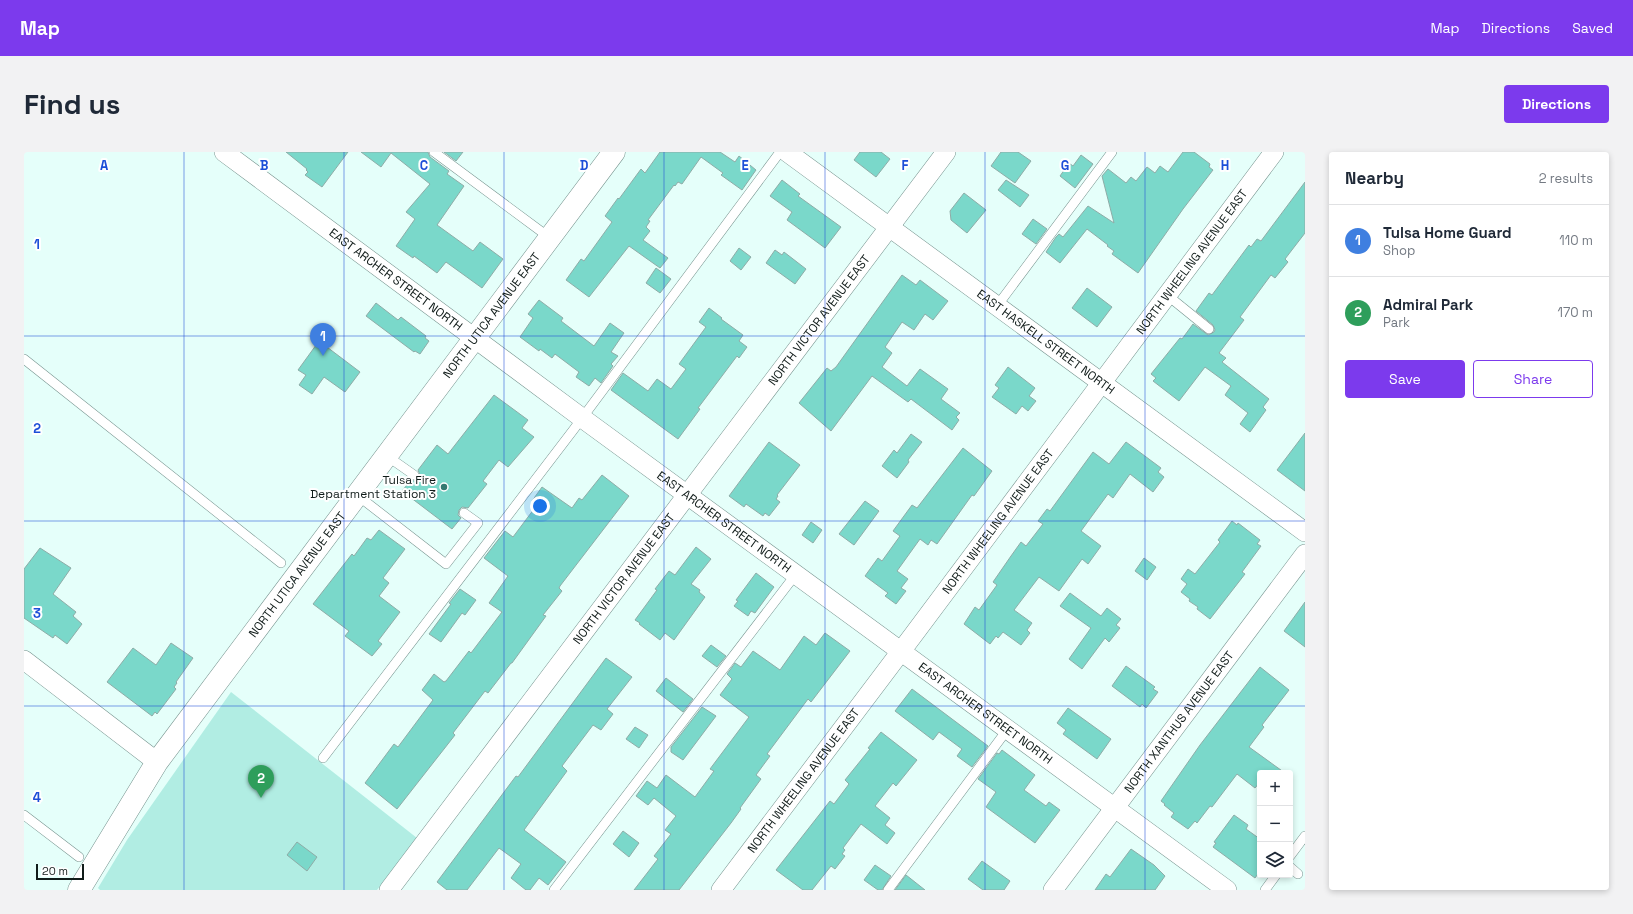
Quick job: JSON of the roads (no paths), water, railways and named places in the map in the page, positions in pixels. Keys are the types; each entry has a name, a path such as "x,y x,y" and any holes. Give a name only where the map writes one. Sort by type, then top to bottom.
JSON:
{"main road":[{"name":"NORTH UTICA AVENUE EAST","path":"81,889 157,762 614,152"}],"street":[{"name":"EAST ARCHER STREET NORTH","path":"224,152 582,418 1227,890"},
{"name":"EAST HASKELL STREET NORTH","path":"787,152 888,228 1305,532"},
{"name":"NORTH VICTOR AVENUE EAST","path":"389,890 946,152"},
{"name":"NORTH WHEELING AVENUE EAST","path":"721,890 1274,152"},
{"name":"NORTH XANTHUS AVENUE EAST","path":"1053,890 1305,554"},
{"path":"24,660 157,762"}],"lane":[{"path":"434,152 550,238"},
{"path":"323,758 582,418 780,152"},
{"path":"997,306 1112,152"},
{"path":"1167,295 1209,329"},
{"path":"24,359 281,563"},
{"path":"387,456 414,475"},
{"path":"357,495 446,564 478,523 464,513"},
{"path":"554,890 796,574"},
{"path":"888,890 1007,730"},
{"path":"24,815 79,857"},
{"path":"1293,852 1305,836"},
{"path":"1293,870 1298,874"},
{"path":"1265,890 1274,878"}],"place":[{"name":"Tulsa Home Guard","path":"323,356"},
{"name":"Tulsa Fire Department Station 3","path":"444,487"},
{"name":"Admiral Park","path":"261,798"}]}
